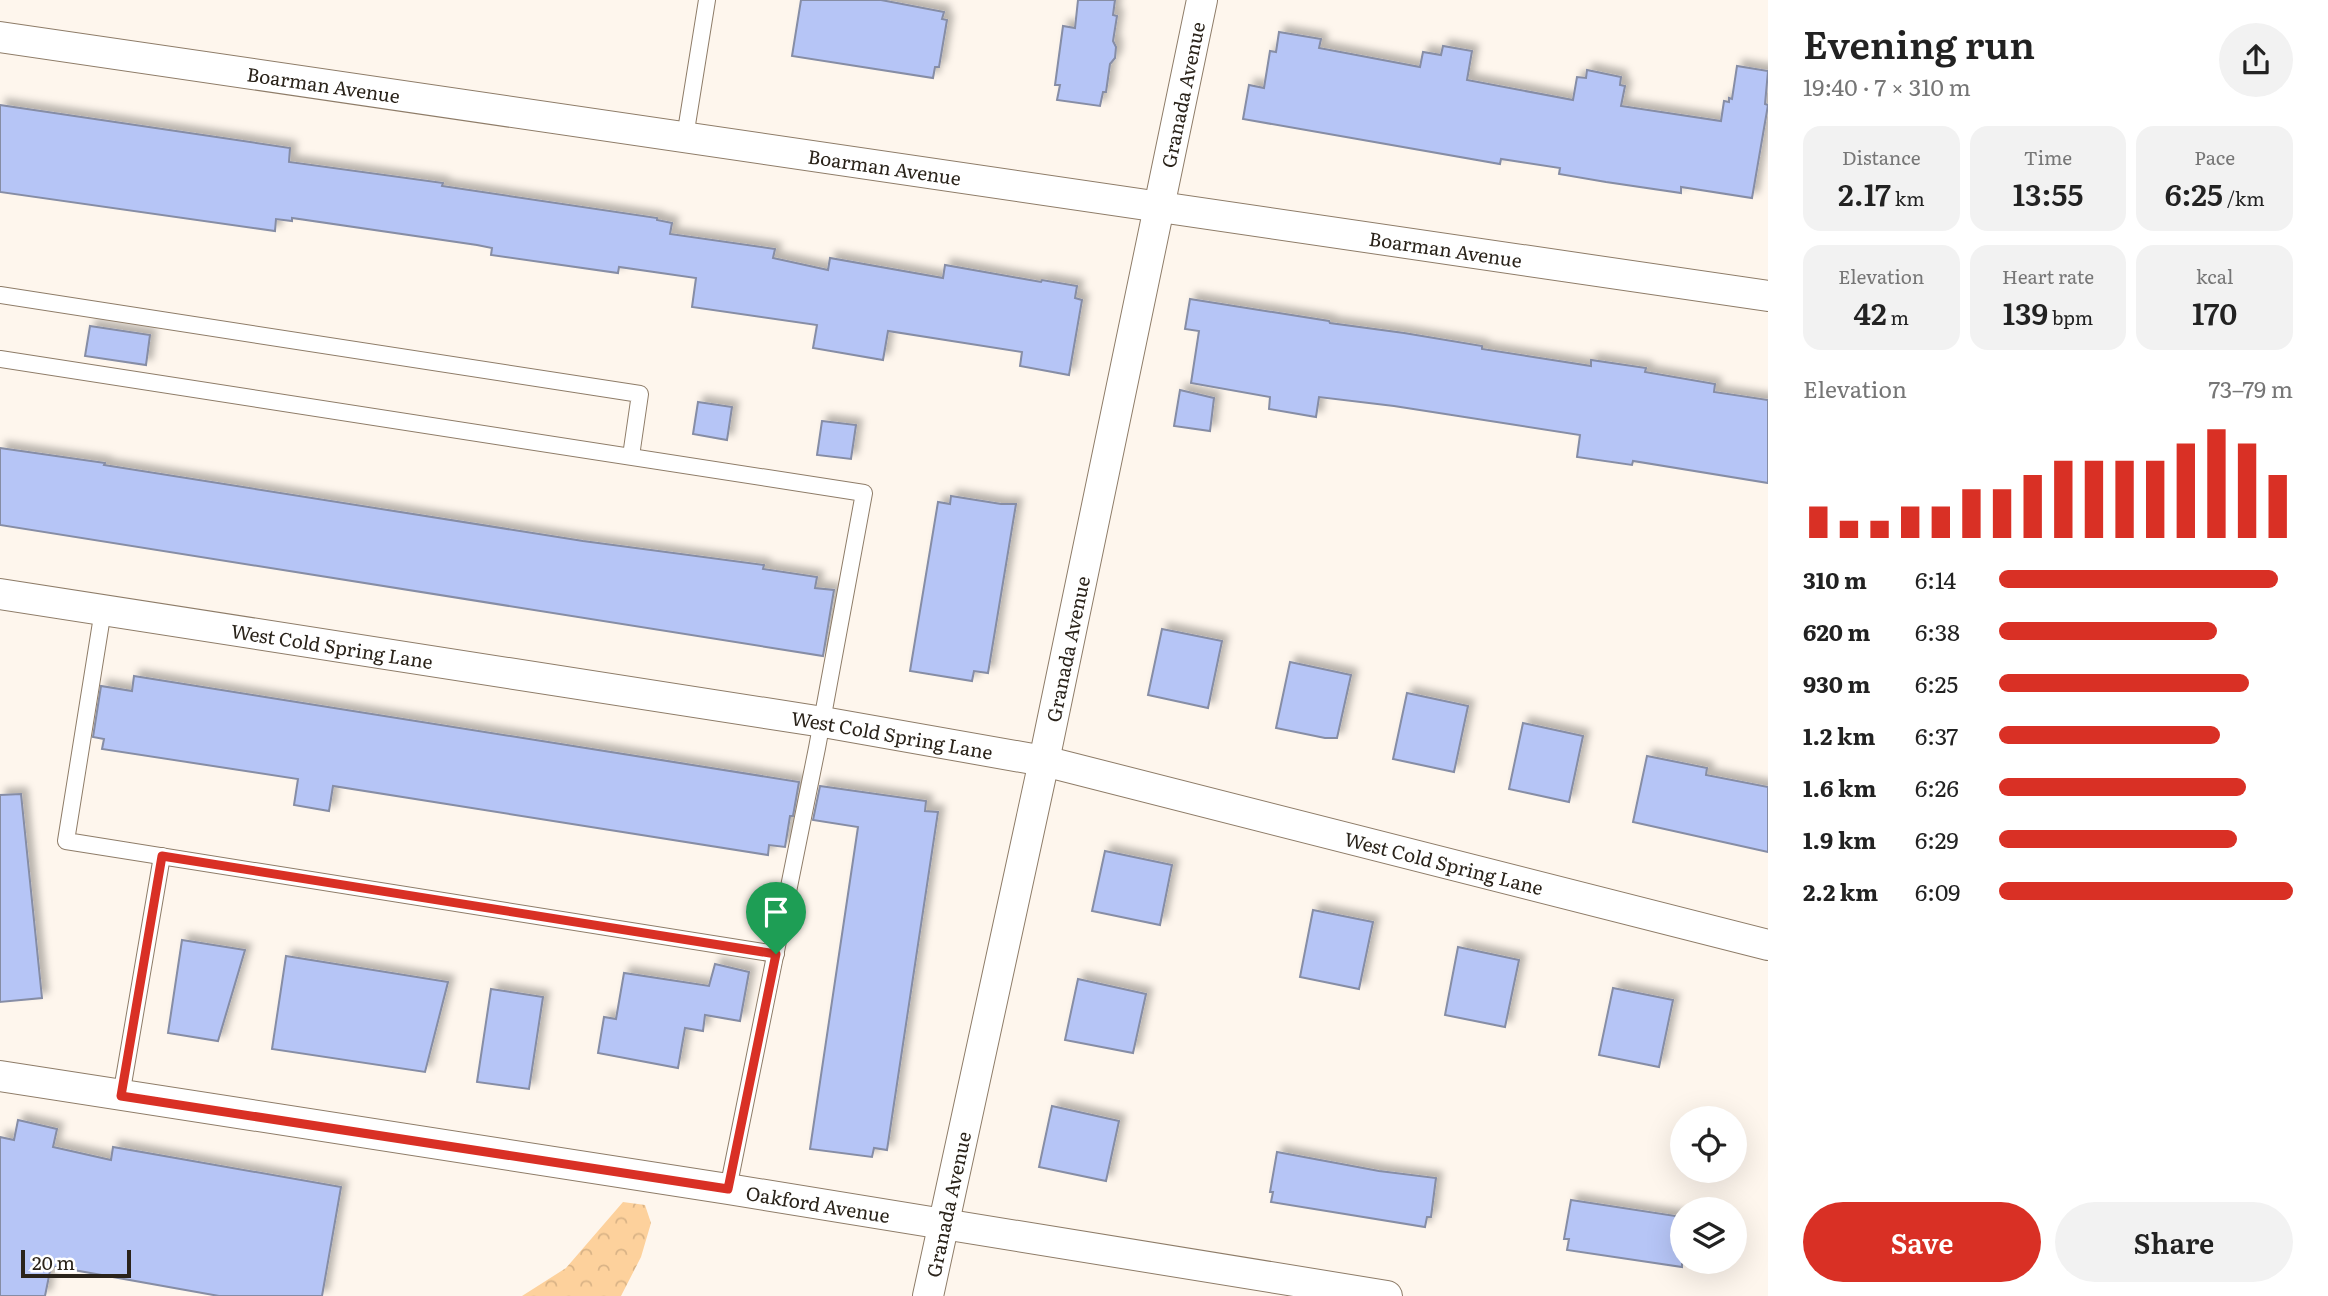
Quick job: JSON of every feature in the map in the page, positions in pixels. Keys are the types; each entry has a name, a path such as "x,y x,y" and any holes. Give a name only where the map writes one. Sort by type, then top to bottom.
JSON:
{"street":[{"name":"Granada Avenue","path":"928,1296 1044,761 1202,0"},
{"name":"Boarman Avenue","path":"0,37 1768,296"},
{"name":"West Cold Spring Lane","path":"0,594 822,722 1044,761 1768,945"},
{"name":"Oakford Avenue","path":"0,1076 728,1189 1387,1296"}],"lane":[{"path":"685,138 707,0"},
{"path":"0,295 640,394 631,456"},
{"path":"0,359 864,493 822,722 728,1189"},
{"path":"103,610 65,841 776,954"},
{"path":"121,1096 162,856"}],"green space":[{"path":"623,1202 645,1205 651,1223 641,1257 621,1296 522,1296 566,1268"}],"building":[{"path":"801,0 881,0 944,12 942,19 947,20 939,67 935,67 933,78 792,56"},
{"path":"1078,0 1115,0 1115,58 1110,64 1106,92 1103,92 1100,106 1057,100 1060,85 1055,85 1063,26 1075,28"},
{"path":"1279,32 1321,39 1319,48 1420,67 1423,52 1441,55 1443,46 1472,51 1467,80 1573,100 1577,77 1586,78 1587,70 1621,77 1620,85 1625,86 1621,106 1721,121 1724,101 1729,102 1729,98 1732,99 1737,66 1768,71 1765,104 1768,105 1752,198 1681,187 1681,193 1606,182 1559,174 1560,168 1501,159 1500,164 1243,119 1249,85 1264,88 1270,51 1276,52"},
{"path":"0,105 290,148 289,162 443,183 442,186 657,218 672,223 670,234 775,249 773,258 828,270 830,258 943,278 945,265 1077,286 1075,298 1082,300 1069,375 1020,366 1022,352 888,331 883,360 813,348 817,325 692,307 696,278 619,267 618,273 491,255 492,248 477,245 292,218 292,221 276,219 275,231 0,192"},
{"path":"1190,299 1591,366 1591,360 1646,368 1645,372 1715,384 1714,392 1768,400 1768,483 1633,461 1632,465 1577,457 1580,435 1394,406 1319,397 1316,417 1269,409 1270,397 1191,383 1199,331 1185,329"},
{"path":"90,326 150,335 146,365 85,356"},
{"path":"1180,390 1214,398 1210,431 1174,426"},
{"path":"698,402 732,407 727,440 693,434"},
{"path":"822,421 856,425 851,459 817,455"},
{"path":"0,448 583,541 764,565 763,569 817,577 815,588 834,590 823,656 0,525"},
{"path":"951,496 1016,504 988,673 974,671 972,681 910,671 938,502 950,504"},
{"path":"1162,629 1222,641 1208,708 1148,695"},
{"path":"1290,662 1351,675 1337,738 1276,728"},
{"path":"134,676 799,782 793,816 790,816 785,847 769,845 768,855 333,786 329,811 294,805 298,779 102,749 104,739 93,737 101,686 132,691"},
{"path":"1407,693 1468,706 1454,772 1393,759"},
{"path":"1523,723 1583,736 1569,802 1509,789"},
{"path":"1647,756 1707,768 1706,775 1768,787 1768,852 1633,822"},
{"path":"820,786 926,801 925,811 938,812 887,1150 874,1148 872,1157 810,1149 858,827 813,820"},
{"path":"21,794 42,998 0,1002 0,795"},
{"path":"1105,851 1172,865 1160,925 1092,911"},
{"path":"1313,910 1373,922 1359,989 1300,977"},
{"path":"182,940 245,950 218,1041 168,1033"},
{"path":"1458,947 1519,960 1505,1027 1445,1015"},
{"path":"286,956 448,982 425,1072 272,1049"},
{"path":"715,964 749,972 740,1021 705,1015 703,1031 685,1028 678,1068 598,1053 604,1017 616,1019 624,973 709,986"},
{"path":"1078,979 1146,994 1133,1053 1065,1040"},
{"path":"1613,988 1673,1000 1659,1067 1599,1055"},
{"path":"491,989 543,997 529,1089 477,1082"},
{"path":"1052,1106 1119,1121 1106,1181 1039,1167"},
{"path":"18,1120 57,1129 53,1147 111,1160 113,1147 341,1187 322,1296 219,1296 51,1266 45,1296 0,1296 0,1137 14,1140"},
{"path":"1277,1152 1379,1171 1436,1178 1431,1217 1427,1217 1425,1227 1271,1202 1273,1192 1270,1192"},
{"path":"1571,1200 1670,1215 1670,1265 1567,1250 1569,1239 1564,1239"}],"route":[{"path":"162,856 776,954 728,1189 121,1096 162,856"}]}
